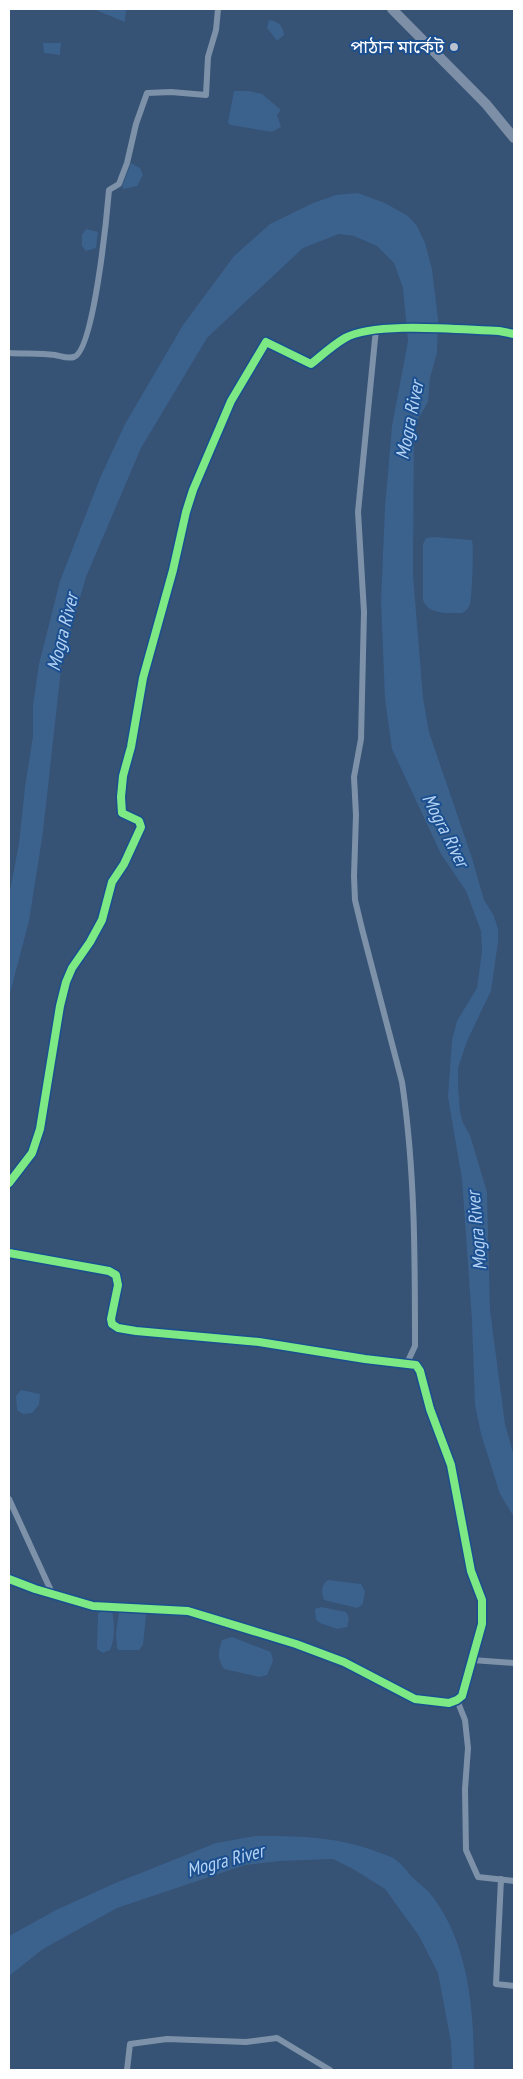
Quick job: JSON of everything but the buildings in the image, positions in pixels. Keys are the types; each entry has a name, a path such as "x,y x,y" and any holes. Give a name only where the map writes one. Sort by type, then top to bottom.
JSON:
{"main road":[{"path":"392,9 486,104 514,138"}],"street":[{"path":"9,353 56,355 68,358 76,356 81,350 88,332 104,245 109,190 119,184 147,93 171,92 206,95 208,57 216,30 218,9"},
{"path":"376,329 358,512 364,612 361,739 354,777 356,815 354,876 355,900 402,1082 406,1105 415,1221 415,1346 407,1363"},
{"path":"9,1183 32,1153 40,1130 60,1006 66,982 72,968 102,920 112,882 124,864 140,827 139,821 122,813 120,797 143,678 173,570 188,505 231,401 266,342 311,364 346,337 376,329 499,331 514,334"},
{"path":"9,1253 108,1270 116,1275 118,1285 111,1319 112,1324 118,1328 259,1342 416,1365 420,1371 430,1409 451,1465 471,1571 482,1600 482,1624 462,1696 449,1703 440,1703 415,1699 344,1662 296,1644 188,1611 93,1606 53,1595 9,1579"},
{"path":"9,1499 53,1595"},
{"path":"472,1660 514,1663"},
{"path":"457,1700 465,1720 468,1748 465,1788 466,1850 478,1877 514,1881"},
{"path":"502,1879 496,1984 514,1986"},
{"path":"127,2070 130,2044 167,2039 246,2042 277,2038 330,2070"}],"water":[{"path":"98,9 126,9 125,22 98,11"},
{"path":"269,20 280,24 282,29 284,35 277,41 267,28"},
{"path":"43,43 61,43 60,55 44,53"},
{"path":"234,91 249,91 262,94 281,110 277,115 281,127 272,132 230,125 228,122"},
{"path":"131,163 140,168 143,175 137,186 124,189 122,187"},
{"name":"Mogra River","path":"358,193 385,203 408,216 417,226 425,243 432,269 438,319 437,353 430,378 428,402 414,426 413,575 423,698 429,732 472,858 484,900 494,916 498,929 491,991 467,1041 458,1068 458,1085 460,1112 463,1123 470,1135 487,1192 490,1310 505,1424 514,1456 514,1517 500,1494 481,1434 475,1405 472,1321 462,1179 448,1097 452,1040 457,1021 477,988 482,951 481,931 466,891 441,854 392,749 385,699 381,601 385,507 392,426 408,341 403,288 394,263 377,246 354,236 339,234 303,248 207,338 141,448 86,577 62,660 43,832 29,921 9,997 9,896 19,843 33,736 33,705 39,664 60,581 100,478 125,424 183,325 234,256 270,224 313,203 336,195"},
{"path":"86,229 98,232 96,248 86,251 82,246 82,235"},
{"path":"426,538 472,540 471,599 468,609 462,613 434,611 423,600 423,544"},
{"path":"21,1390 40,1394 39,1405 32,1413 23,1414 17,1410 16,1396"},
{"path":"328,1580 361,1584 365,1591 363,1604 357,1608 324,1600 322,1589"},
{"path":"321,1607 346,1612 349,1618 347,1627 337,1629 316,1620 315,1609"},
{"path":"102,1610 112,1611 114,1626 114,1636 110,1650 103,1653 97,1649 98,1614"},
{"path":"119,1612 143,1612 146,1615 143,1645 139,1650 119,1650 117,1648 116,1633"},
{"path":"232,1637 271,1652 273,1661 267,1675 259,1677 224,1669 219,1659 222,1640"},
{"name":"Mogra River","path":"255,1836 301,1837 345,1842 360,1846 392,1857 429,1892 453,1932 461,1954 473,2024 474,2070 452,2070 451,2042 438,1973 419,1936 385,1889 333,1859 280,1861 245,1865 117,1908 43,1949 9,1976 9,1936 56,1910 113,1884 216,1843"}],"cycle path":[{"path":"9,1183 32,1153 40,1129 60,1006 66,982 72,968 102,920 112,882 124,864 141,827 139,821 122,813 123,776 131,747 143,678 173,570 186,512 193,490 231,401 266,342 311,364 345,338 377,330 442,328 499,331 514,334"},
{"path":"9,1253 109,1271 116,1275 118,1285 111,1319 112,1324 118,1328 259,1342 416,1365 420,1371 430,1409 451,1465 471,1571 482,1600 482,1624 462,1696 449,1703 415,1699 344,1662 296,1644 188,1611 93,1606 35,1589 9,1579"}],"place":[{"name":"পাঠান মার্কেট","path":"454,47"}]}
